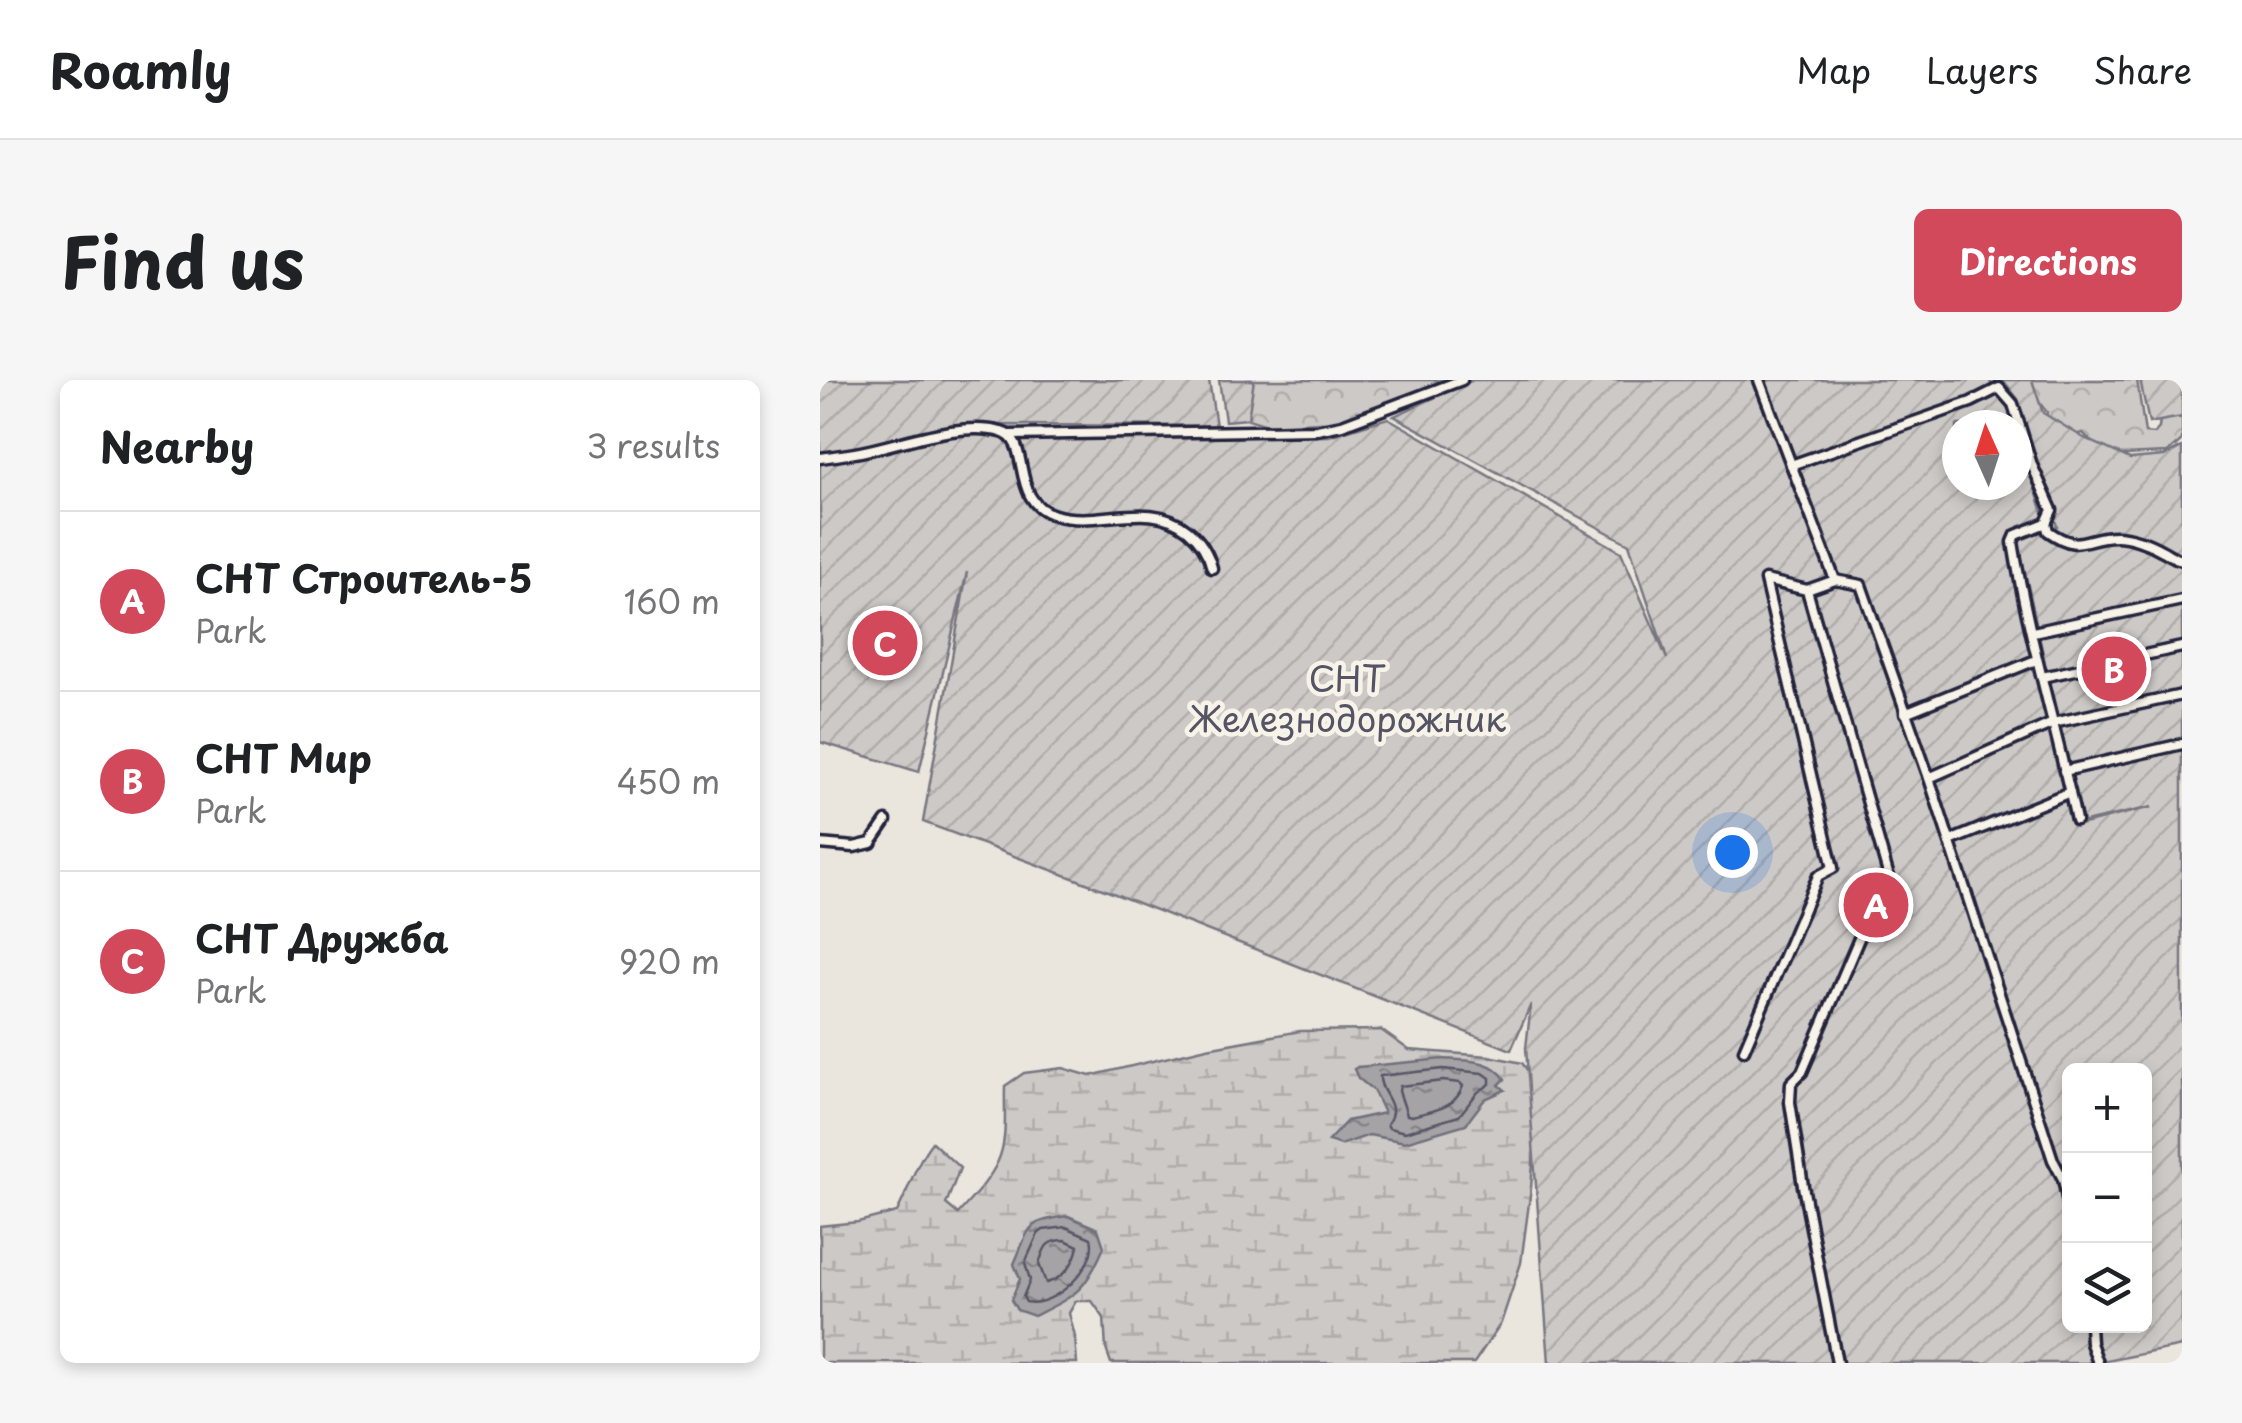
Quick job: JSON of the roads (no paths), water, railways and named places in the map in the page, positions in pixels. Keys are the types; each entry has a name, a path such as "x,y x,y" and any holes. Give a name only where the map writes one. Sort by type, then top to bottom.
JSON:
{"street":[{"path":"820,458 961,430 1009,435 1317,430 1342,425 1462,380"},
{"path":"1759,380 1834,580"},
{"path":"1791,465 1971,402 1996,384 2013,404 2052,510 2046,523 2048,532 2075,545 2118,535 2182,560"},
{"path":"1009,435 1031,501 1042,512 1082,519 1145,514 1174,519 1198,539 1212,568"},
{"path":"2046,523 2016,535 2012,542 2036,660 2076,820"},
{"path":"1744,1050 1818,876 1833,868 1765,580 1808,590 1834,580 1861,585 1950,842 2053,1160 2062,1176"},
{"path":"1808,590 1891,884 1878,894 1802,1072 1791,1082 1790,1102 1803,1186 1837,1363"},
{"path":"2032,632 2182,600"},
{"path":"2042,677 2182,647"},
{"path":"1905,713 2036,660"},
{"path":"1928,778 2053,723 2182,695"},
{"path":"2064,771 2182,744"},
{"path":"1950,842 2070,792"},
{"path":"820,844 854,847 871,843 886,821"},
{"path":"2090,1333 2098,1363"}],"water":[{"path":"1443,1059 1493,1067 1505,1079 1499,1085 1505,1090 1485,1099 1466,1124 1405,1142 1369,1135 1341,1145 1328,1141 1347,1121 1384,1113 1373,1090 1358,1078 1354,1069"},
{"path":"1068,1216 1098,1229 1104,1247 1091,1274 1070,1297 1034,1316 1017,1310 1011,1300 1020,1279 1014,1264 1027,1234 1036,1224"}],"place":[{"name":"СНТ Дружба","path":"885,643"},
{"name":"СНТ Мир","path":"2114,669"},
{"name":"СНТ Строитель-5","path":"1876,905"}],"park label":[{"name":"СНТ Железнодорожник","path":"1347,700"}]}
